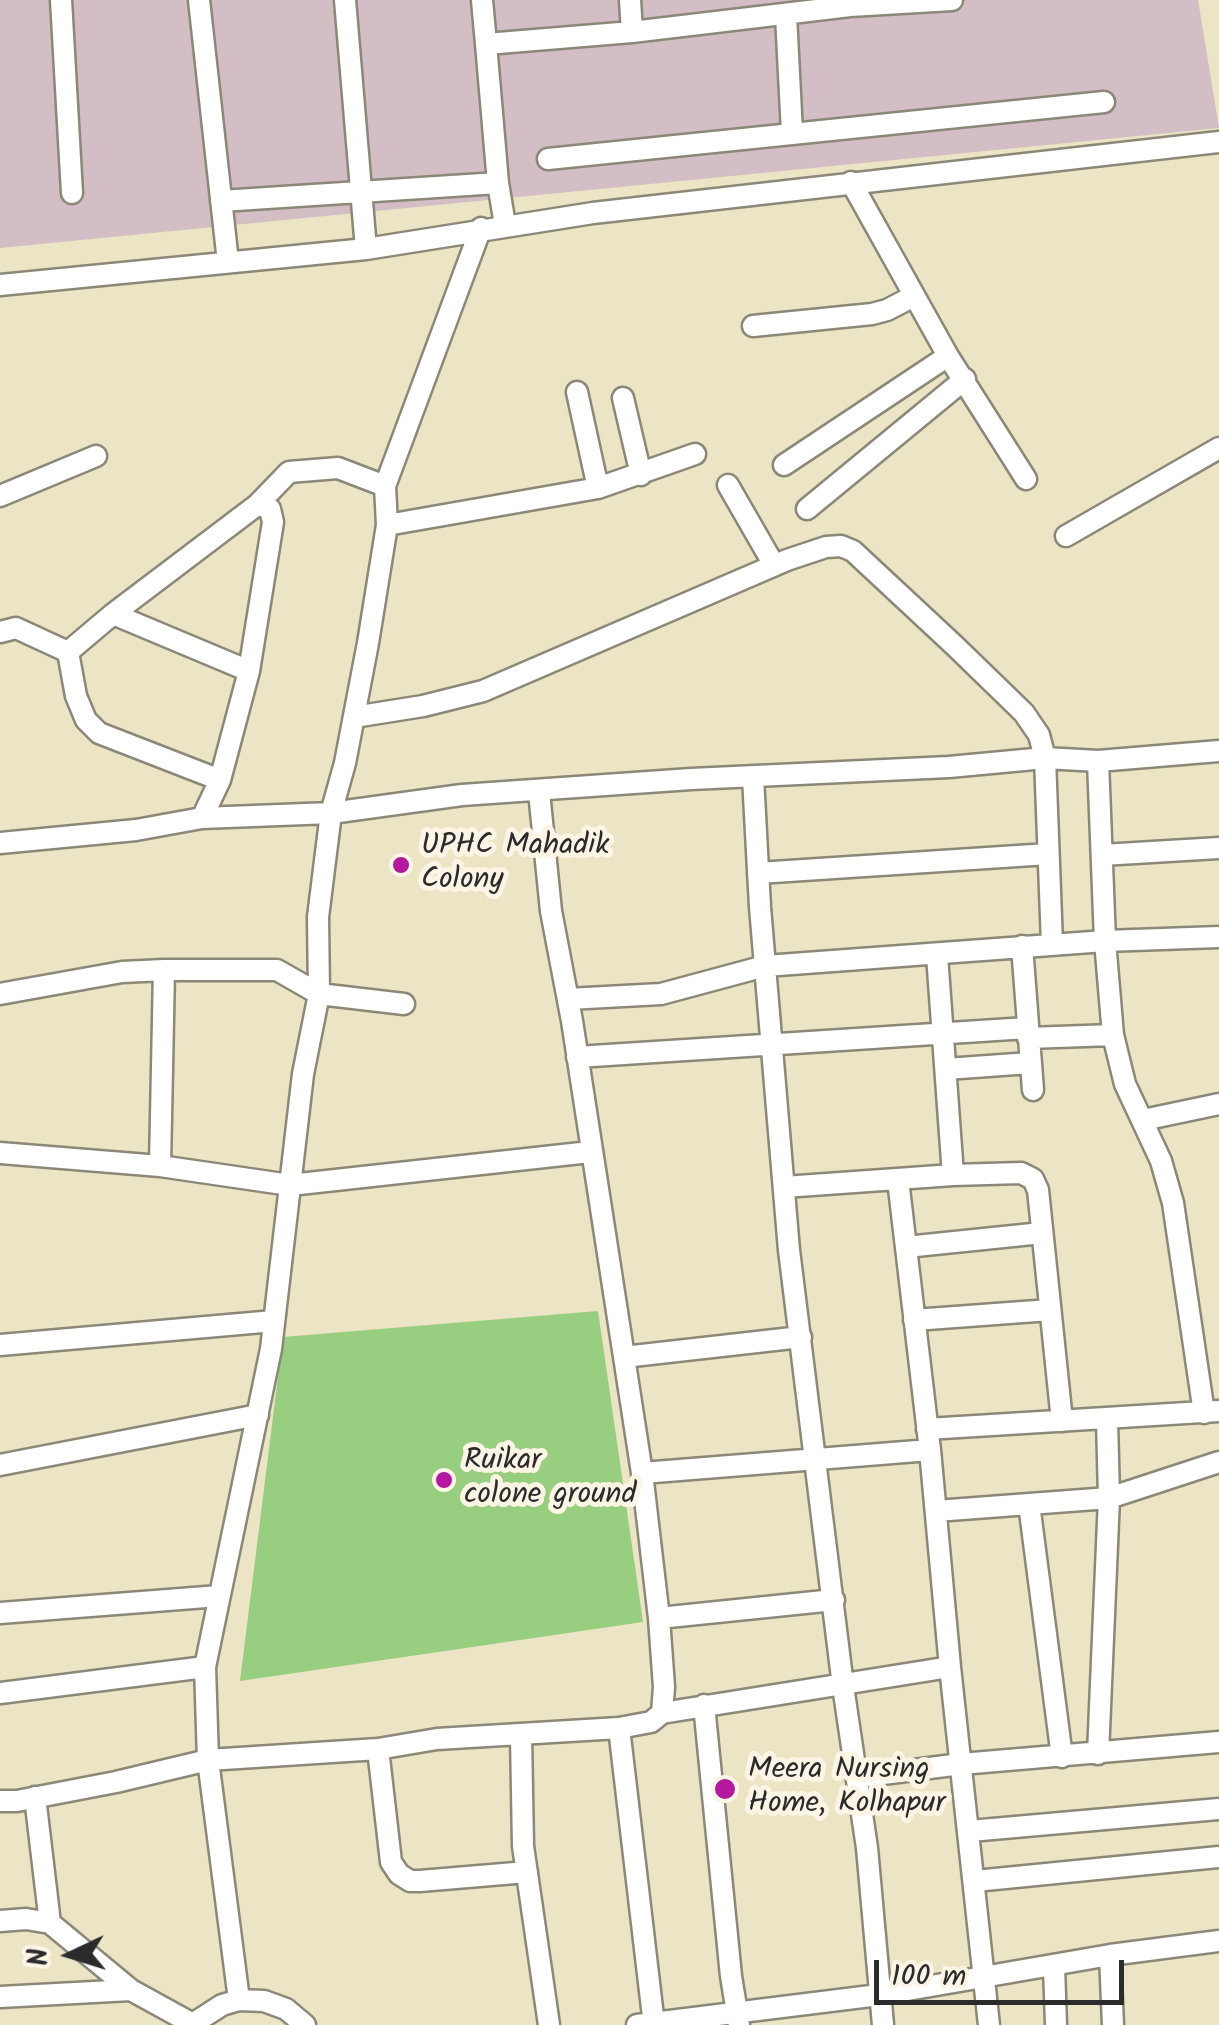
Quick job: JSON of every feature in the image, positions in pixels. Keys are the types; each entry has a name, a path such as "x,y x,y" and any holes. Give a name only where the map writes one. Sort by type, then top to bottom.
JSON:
{"street":[{"path":"62,0 72,192"},
{"path":"199,0 228,262"},
{"path":"344,0 366,249"},
{"path":"482,0 505,225"},
{"path":"630,0 632,32"},
{"path":"486,44 632,32 763,9 786,15 850,3 952,0"},
{"path":"786,15 792,132"},
{"path":"548,159 1104,102"},
{"path":"0,285 366,249 481,228 1219,142"},
{"path":"851,182 948,356 1026,479"},
{"path":"221,201 498,183"},
{"path":"239,2000 208,1760 205,1667 274,1321 303,1074 319,994 318,917 330,813 354,717 387,524 385,486 481,228"},
{"path":"754,326 872,314 914,296"},
{"path":"784,464 948,356"},
{"path":"807,508 965,380"},
{"path":"578,392 598,488"},
{"path":"623,398 641,475"},
{"path":"1066,536 1219,448"},
{"path":"387,524 598,488 695,454"},
{"path":"0,496 96,456"},
{"path":"68,652 258,504 288,472 338,468 385,486"},
{"path":"728,485 774,566"},
{"path":"202,818 220,780 249,671 273,522 270,508 258,504"},
{"path":"354,717 483,691 774,566 826,547 841,546 852,551 1024,712 1039,735 1044,758 1052,944"},
{"path":"113,614 249,671"},
{"path":"0,632 16,628 68,652"},
{"path":"68,652 76,696 86,720 99,734 220,780"},
{"path":"0,843 136,830 202,818 330,813 462,795 1044,758 1098,761 1219,751"},
{"path":"642,1473 816,1457 1062,1420 1212,1412 1174,1202 1161,1162 1126,1084 1114,1036 1098,761"},
{"path":"753,776 784,1187 843,1686 858,1777 883,2025"},
{"path":"539,792 551,911 642,1473 659,1618 662,1713"},
{"path":"1102,855 1219,848"},
{"path":"758,872 1048,854"},
{"path":"568,1000 661,994 765,966 1052,944 1219,938"},
{"path":"1022,946 1033,1090"},
{"path":"937,954 953,1174"},
{"path":"160,1166 164,970"},
{"path":"0,994 122,972 277,970 319,994 404,1004"},
{"path":"577,1057 943,1034 1114,1036"},
{"path":"946,1069 1030,1064"},
{"path":"1143,1120 1219,1104"},
{"path":"0,1153 160,1166 290,1184 590,1152"},
{"path":"784,1187 953,1174 1028,1175 1038,1190 1062,1420"},
{"path":"898,1180 990,2025"},
{"path":"906,1247 1042,1233"},
{"path":"914,1320 1050,1310"},
{"path":"0,1345 274,1321"},
{"path":"624,1357 801,1337"},
{"path":"0,1465 258,1415"},
{"path":"1098,1754 1110,1498 1107,1420"},
{"path":"936,1511 1110,1498 1219,1462"},
{"path":"1029,1504 1062,1757"},
{"path":"0,1613 220,1596"},
{"path":"659,1618 834,1600"},
{"path":"0,1693 205,1667"},
{"path":"0,1800 116,1782 208,1760 378,1749 437,1739 619,1728 651,1722 662,1713 704,1705 950,1667"},
{"path":"704,1705 731,1976 739,2019"},
{"path":"619,1728 648,2024 739,2019 1110,1955 1219,1941"},
{"path":"522,1735 523,1846 549,2025"},
{"path":"858,1777 1219,1742"},
{"path":"378,1749 391,1862 399,1874 420,1881 527,1872"},
{"path":"35,1797 50,1923"},
{"path":"970,1831 1219,1809"},
{"path":"975,1881 1219,1857"},
{"path":"0,1922 50,1923 132,1990 191,2024 222,2005 239,2000 264,2001 286,2010 305,2025"},
{"path":"1110,1955 1113,2025"},
{"path":"1054,1966 1056,2025"},
{"path":"0,1997 132,1990"}],"shaded area":[{"path":"0,0 1198,0 1219,128 0,248"}],"green space":[{"name":"Ruikar colone ground","path":"598,1311 643,1622 240,1681 283,1337"}],"place":[{"name":"UPHC Mahadik Colony","path":"401,865"},
{"name":"Ruikar colone ground","path":"444,1480"},
{"name":"Meera Nursing Home, Kolhapur","path":"725,1789"}]}
